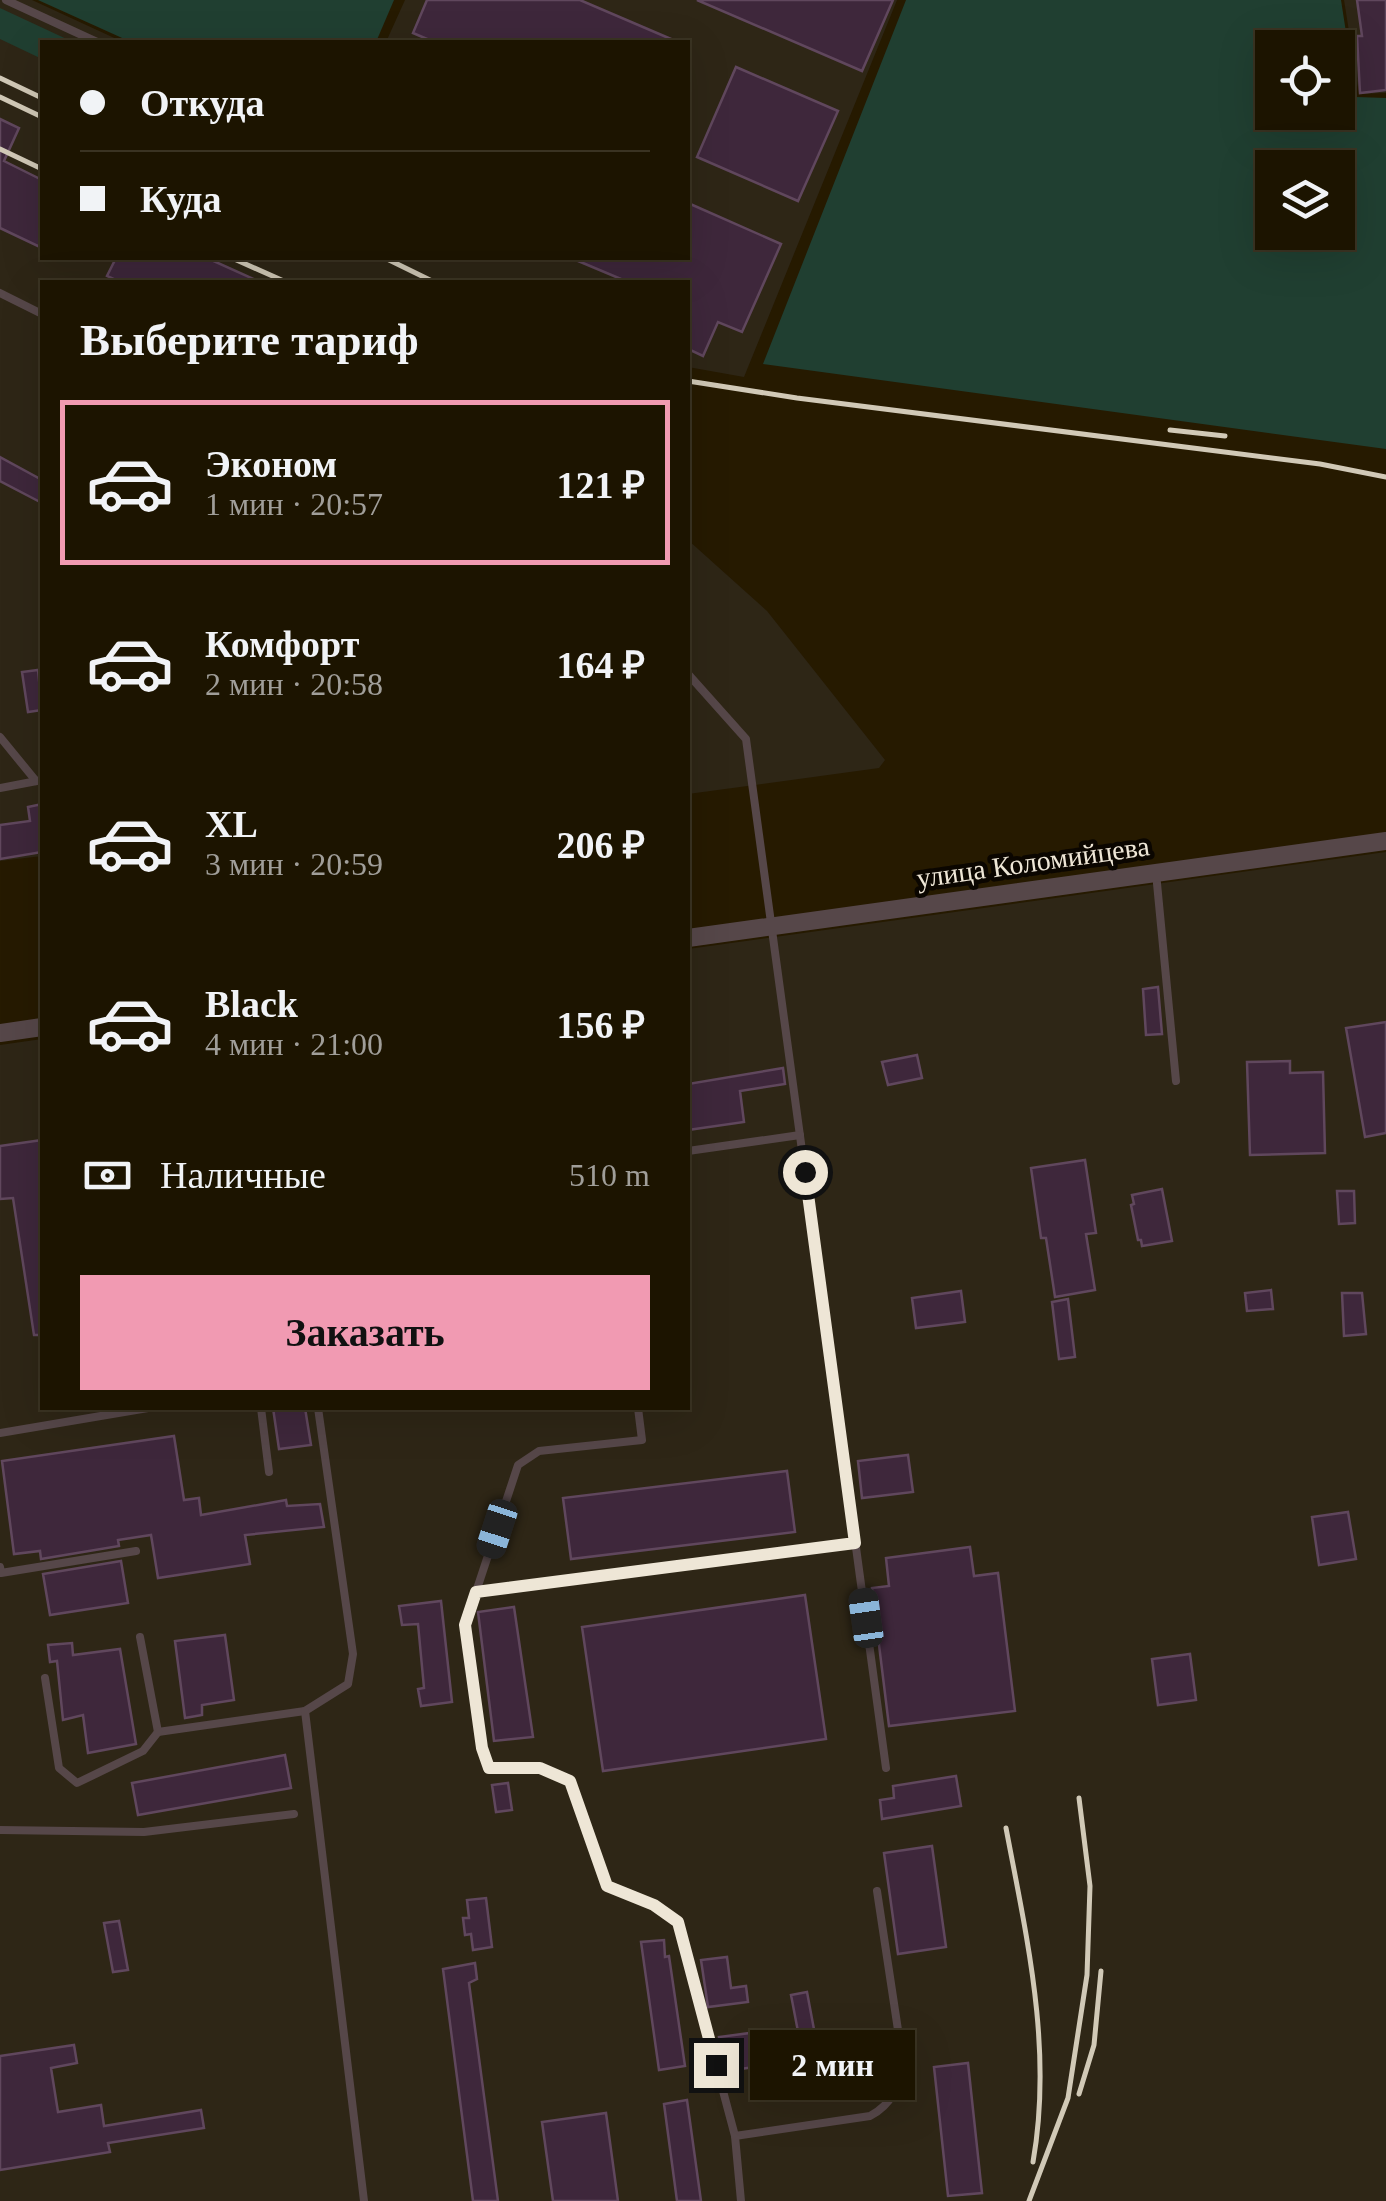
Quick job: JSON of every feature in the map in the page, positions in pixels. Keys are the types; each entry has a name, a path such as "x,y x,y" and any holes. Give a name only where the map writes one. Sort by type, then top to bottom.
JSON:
{"street":[{"name":"улица Коломийцева","path":"690,938 1386,841"},
{"path":"0,1033 40,1027"}],"lane":[{"path":"6,0 93,40"},
{"path":"0,294 40,313"},
{"path":"690,676 746,739 886,1768"},
{"path":"0,738 39,781"},
{"path":"0,788 39,781"},
{"path":"1156,873 1176,1080"},
{"path":"690,1151 800,1136"},
{"path":"0,1433 136,1410"},
{"path":"261,1410 269,1472"},
{"path":"45,1678 59,1768 77,1782 143,1751 158,1732 306,1711 348,1684 353,1654 318,1410"},
{"path":"638,1410 642,1440 539,1451 518,1465 465,1625 482,1748 489,1768 540,1768 570,1781 607,1886 654,1905 678,1922 735,2136 742,2201"},
{"path":"476,1592 855,1543"},
{"path":"0,1571 136,1551"},
{"path":"140,1637 158,1732"},
{"path":"306,1711 364,2201"},
{"path":"0,1830 144,1832 294,1814"},
{"path":"735,2136 870,2116 884,2109 898,2088 903,2063 877,1891"}],"shaded area":[{"path":"0,0 32,0 119,40 40,40 40,260 690,260 690,40 387,40 405,0 897,0 744,377 690,367 690,280 40,280 40,856 0,861"},
{"path":"1344,0 1386,0 1386,93 1359,94 1355,30 1349,30"},
{"path":"690,542 767,611 885,760 879,768 690,794"},
{"path":"1386,852 1386,2201 0,2201 0,1045 40,1039 40,1410 690,1410 690,949"}],"green space":[{"path":"38,0 394,0 377,40 127,40"},
{"path":"906,0 1341,0 1346,30 1255,30 1255,130 1355,130 1355,91 1356,97 1386,98 1386,449 763,364"},
{"path":"0,8 69,40 40,40 40,58 0,39"}],"building":[{"path":"427,0 580,0 673,40 429,40 413,33"},
{"path":"697,0 893,0 862,71"},
{"path":"1357,0 1386,0 1386,90 1360,93 1357,36 1362,36"},
{"path":"736,67 838,111 798,201 697,157"},
{"path":"0,119 19,128 4,161 40,179 40,247 0,228"},
{"path":"690,204 781,244 742,332 718,322 703,356 690,350 690,280 623,280 576,260 690,260"},
{"path":"115,260 211,260 256,280 116,280 107,276"},
{"path":"0,457 40,479 40,502 0,481"},
{"path":"38,670 40,710 28,712 22,672"},
{"path":"40,804 40,852 0,859 0,825 30,821 28,807"},
{"path":"1158,987 1162,1034 1146,1035 1143,989"},
{"path":"1386,1022 1386,1133 1365,1137 1346,1028"},
{"path":"917,1055 922,1078 888,1085 882,1062"},
{"path":"1290,1061 1290,1073 1323,1072 1325,1153 1250,1155 1247,1062"},
{"path":"783,1068 785,1084 740,1091 744,1122 690,1130 690,1084"},
{"path":"40,1140 40,1335 34,1335 13,1198 0,1199 0,1146"},
{"path":"1085,1160 1096,1233 1086,1234 1095,1290 1055,1297 1031,1168"},
{"path":"1162,1189 1172,1241 1142,1246 1132,1195"},
{"path":"1337,1191 1354,1191 1355,1223 1339,1224"},
{"path":"1271,1290 1273,1309 1247,1311 1245,1293"},
{"path":"961,1291 965,1322 916,1328 912,1298"},
{"path":"1342,1293 1362,1293 1366,1334 1344,1336"},
{"path":"1068,1299 1075,1357 1059,1359 1052,1302"},
{"path":"273,1410 305,1410 311,1445 279,1449"},
{"path":"174,1436 184,1500 199,1498 201,1515 286,1500 287,1506 320,1504 324,1527 245,1535 250,1564 158,1578 151,1535 118,1540 119,1546 41,1559 40,1551 14,1554 2,1461"},
{"path":"908,1455 913,1492 862,1498 858,1461"},
{"path":"787,1471 795,1532 571,1559 563,1498"},
{"path":"1348,1512 1356,1559 1319,1565 1312,1517"},
{"path":"970,1547 974,1576 998,1573 1015,1711 889,1726 872,1588 889,1586 886,1558"},
{"path":"121,1561 128,1603 50,1615 43,1574"},
{"path":"805,1595 826,1739 603,1771 582,1627"},
{"path":"441,1601 452,1702 421,1706 418,1689 424,1688 418,1624 402,1625 399,1606"},
{"path":"514,1607 533,1737 494,1741 478,1612"},
{"path":"225,1635 234,1700 202,1705 202,1715 185,1718 175,1641"},
{"path":"72,1643 73,1655 120,1649 136,1744 88,1753 83,1715 63,1720 57,1661 50,1662 48,1645"},
{"path":"1190,1654 1196,1700 1158,1705 1152,1659"},
{"path":"285,1755 291,1788 138,1815 132,1783"},
{"path":"956,1776 961,1806 882,1819 880,1800 894,1798 893,1786"},
{"path":"508,1783 512,1810 496,1812 492,1785"},
{"path":"932,1846 946,1947 898,1954 884,1853"},
{"path":"486,1898 492,1947 473,1950 471,1934 465,1935 463,1918 469,1918 467,1900"},
{"path":"119,1921 128,1970 113,1972 104,1923"},
{"path":"664,1940 685,2066 659,2070 641,1942"},
{"path":"727,1957 731,1988 746,1986 748,2002 708,2007 701,1960"},
{"path":"475,1963 477,1979 469,1983 498,2201 473,2201 443,1969"},
{"path":"807,1992 816,2040 800,2042 791,1995"},
{"path":"765,2031 770,2065 725,2071 719,2037"},
{"path":"74,2045 77,2063 51,2068 58,2112 101,2105 104,2126 201,2110 204,2128 108,2143 110,2152 0,2170 0,2056"},
{"path":"968,2063 982,2193 948,2196 934,2067"},
{"path":"687,2100 701,2201 677,2201 664,2104"},
{"path":"606,2113 618,2201 553,2201 542,2122"}],"railway":[{"path":"0,78 40,97"},
{"path":"0,97 40,116"},
{"path":"0,149 40,168"},
{"path":"236,260 282,280"},
{"path":"389,260 430,280"},
{"path":"690,381 1320,464 1386,477"},
{"path":"1170,430 1225,436"},
{"path":"1029,2201 1068,2098 1087,1975 1090,1886 1079,1798"},
{"path":"1006,1828 1029,1953 1039,2036 1033,2162"},
{"path":"1079,2094 1094,2045 1101,1971"}],"route":[{"path":"716,2065 678,1922 654,1905 607,1886 570,1781 540,1768 489,1768 482,1748 465,1625 476,1592 855,1543 805,1172"}]}
